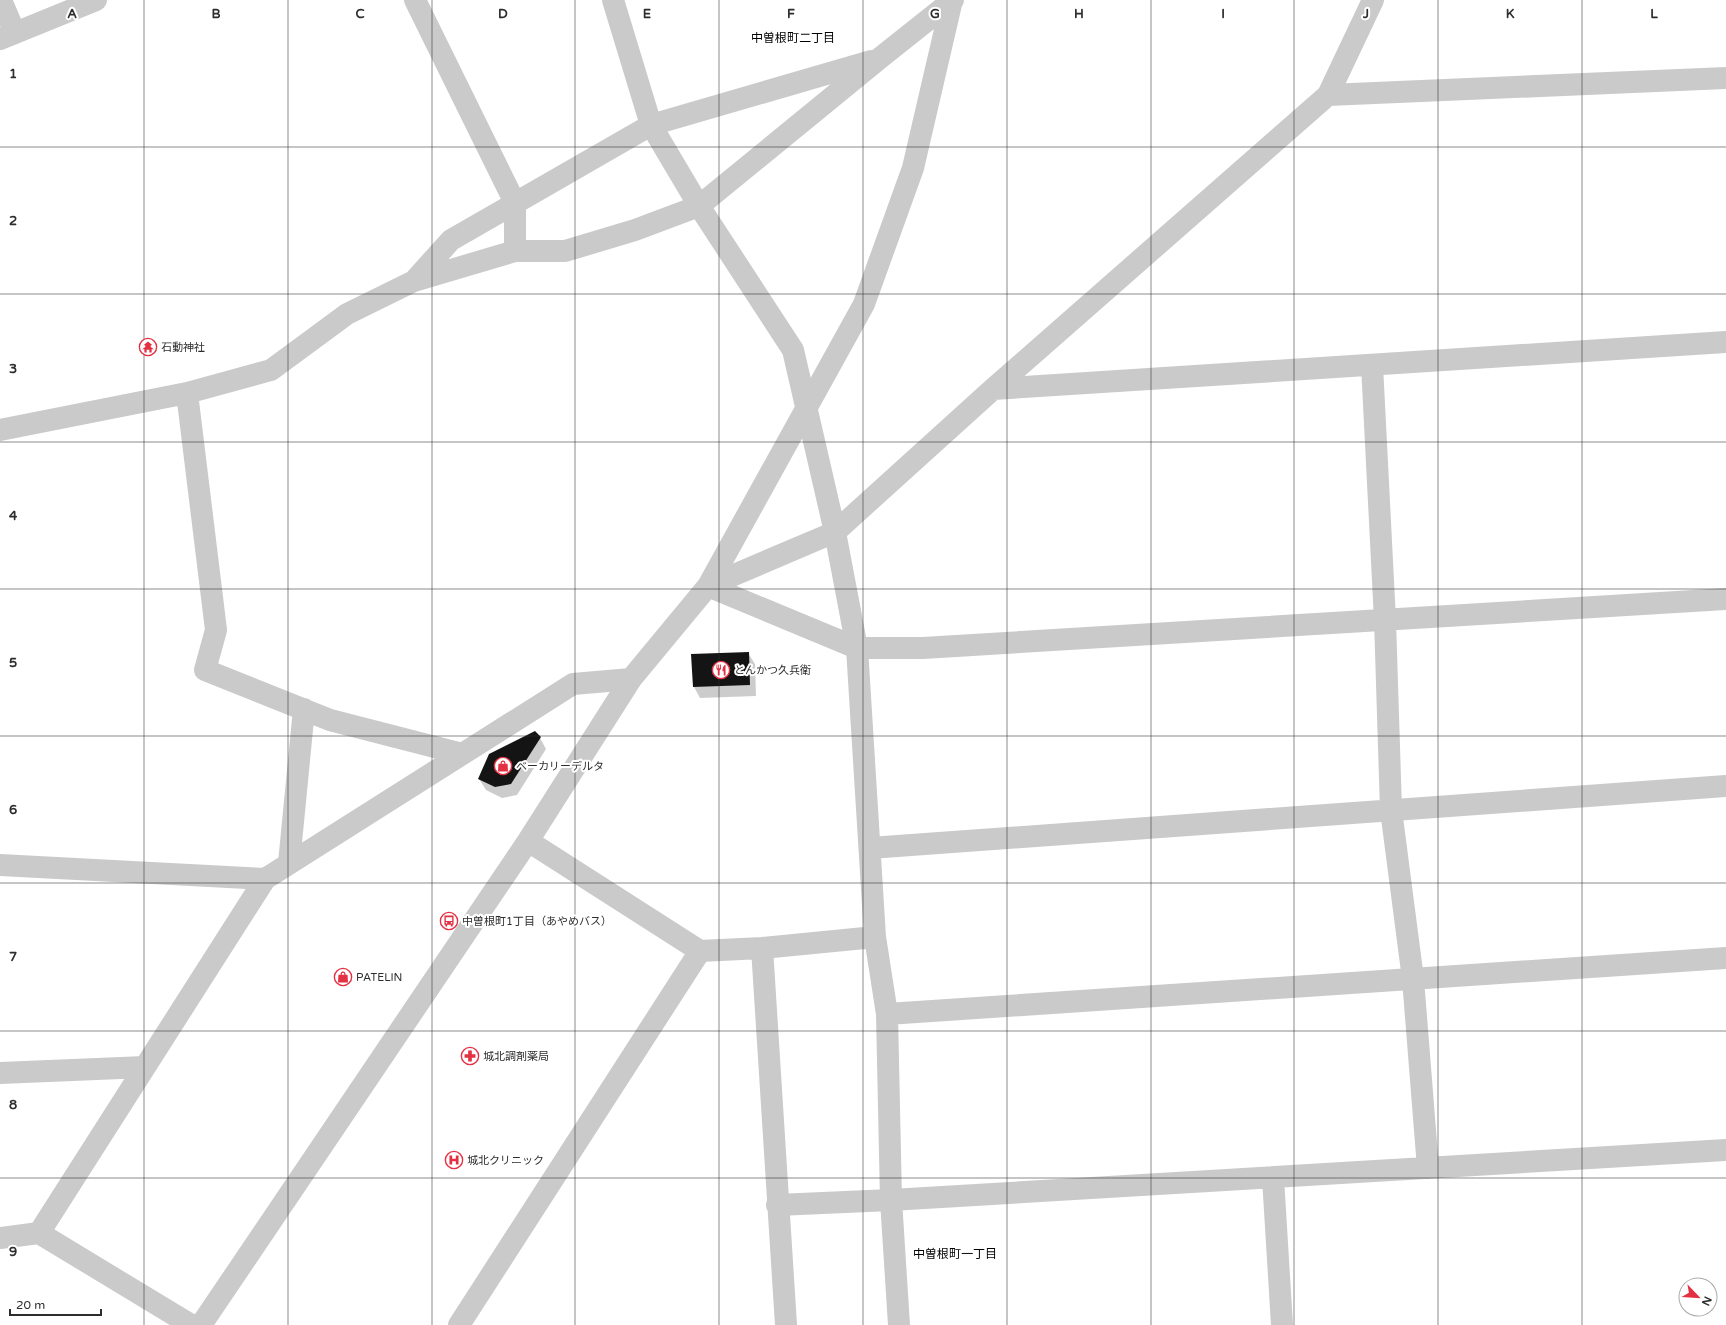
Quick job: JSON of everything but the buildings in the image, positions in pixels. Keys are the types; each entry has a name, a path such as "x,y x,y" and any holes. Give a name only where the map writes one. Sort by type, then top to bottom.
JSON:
{"street":[{"path":"1,0 8,36 96,0"},
{"path":"414,0 515,203 515,251"},
{"path":"613,0 651,125 699,206 793,350 834,532 857,648 875,937 887,1014 891,1200 899,1325"},
{"path":"0,430 187,393 271,370 347,314 414,281 515,251 565,251 635,230 699,206 952,0"},
{"path":"201,1325 528,841 631,679 708,586 864,304 913,168 952,0"},
{"path":"708,586 834,532 993,389 1328,95 1373,0"},
{"path":"414,281 451,240 651,125 880,58"},
{"path":"1328,95 1726,78"},
{"path":"993,389 1726,342"},
{"path":"1372,365 1385,620 1391,810 1413,979 1428,1168"},
{"path":"187,393 216,630 205,670 330,720 462,754"},
{"path":"708,586 857,648 923,648 1726,599"},
{"path":"39,1233 265,879 573,684 631,679"},
{"path":"289,863 304,709"},
{"path":"870,848 1726,786"},
{"path":"528,841 700,951 762,948 875,937"},
{"path":"0,865 265,879"},
{"path":"762,948 777,1205 786,1325"},
{"path":"459,1325 700,951"},
{"path":"887,1014 1726,958"},
{"path":"0,1073 145,1067"},
{"path":"777,1205 891,1200 1272,1178 1726,1150"},
{"path":"1272,1178 1282,1325"},
{"path":"0,1238 39,1233 192,1325"}],"place":[{"name":"石動神社","path":"148,347"},
{"name":"とんかつ久兵衛","path":"721,670"},
{"name":"ベーカリーデルタ","path":"503,766"},
{"name":"中曽根町1丁目（あやめバス）","path":"449,921"},
{"name":"PATELIN","path":"343,977"},
{"name":"城北調剤薬局","path":"470,1056"},
{"name":"城北クリニック","path":"454,1160"}],"district":[{"name":"中曽根町二丁目","path":"793,38"},
{"name":"中曽根町一丁目","path":"955,1254"}]}
